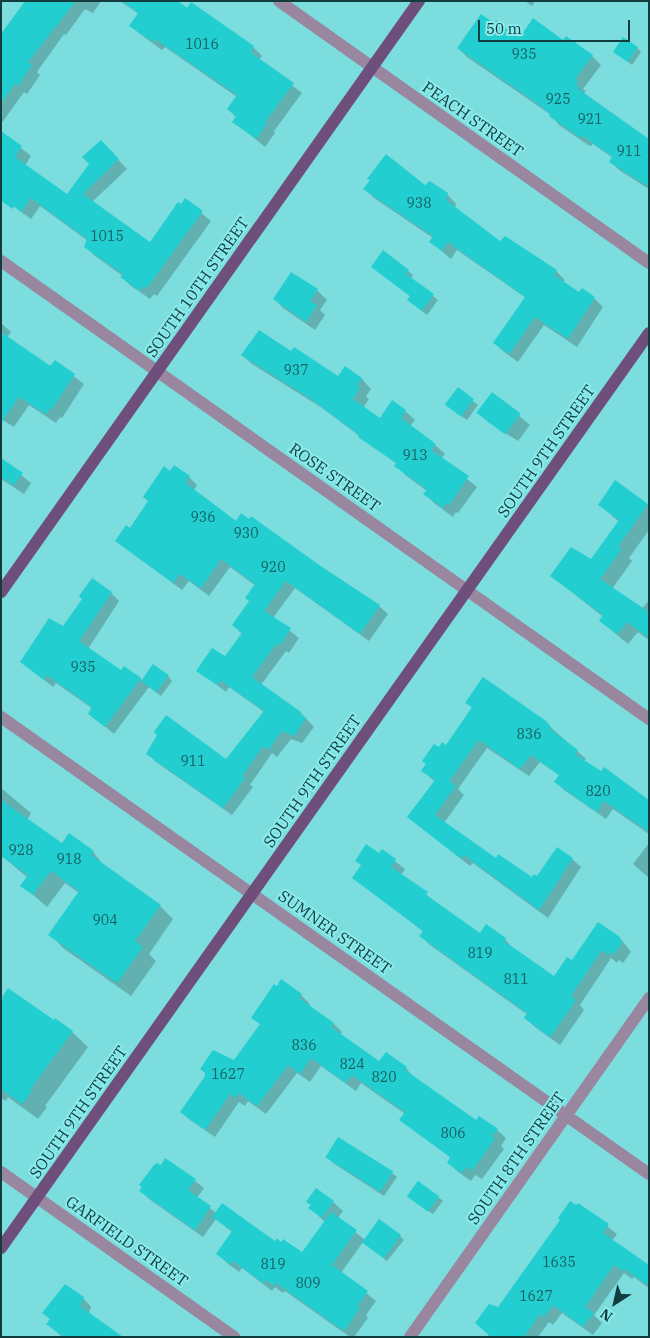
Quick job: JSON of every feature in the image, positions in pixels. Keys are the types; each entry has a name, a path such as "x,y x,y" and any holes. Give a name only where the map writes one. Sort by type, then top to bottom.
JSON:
{"main road":[{"name":"SOUTH 10TH STREET","path":"1,592 419,1"},
{"name":"SOUTH 9TH STREET","path":"1,1248 649,333"}],"street":[{"name":"PEACH STREET","path":"278,1 649,263"},
{"name":"ROSE STREET","path":"1,261 649,719"},
{"name":"SUMNER STREET","path":"1,717 649,1174"},
{"name":"SOUTH 8TH STREET","path":"410,1337 649,998"},
{"name":"GARFIELD STREET","path":"1,1172 234,1337"}],"building":[{"path":"25,1 76,1 28,62 32,65 18,86 15,84 1,103 1,34"},
{"path":"122,1 178,1 187,8 191,2 254,46 251,50 253,54 294,83 265,122 267,123 256,139 232,122 236,116 227,109 237,95 155,39 153,42 129,26 138,13"},
{"path":"481,14 494,23 496,20 520,37 533,18 563,40 566,36 593,55 575,79 578,81 576,84 579,87 578,89 649,139 649,187 609,162 612,157 610,155 549,116 550,114 538,104 457,48"},
{"path":"623,37 638,47 628,62 613,52"},
{"path":"1,131 22,146 15,157 67,194 89,164 82,157 101,140 119,159 83,194 150,242 178,202 181,204 185,198 203,211 147,288 144,286 140,291 120,277 123,274 84,247 87,239 31,198 21,212 14,206 13,209 1,201"},
{"path":"386,154 425,185 430,181 448,193 446,200 500,241 505,236 557,270 554,275 579,292 582,288 595,297 568,339 535,317 509,354 493,343 525,297 448,242 442,251 429,242 433,236 363,189 370,180 367,179"},
{"path":"383,250 409,270 406,274 434,294 422,311 407,300 410,296 371,267"},
{"path":"291,272 318,289 310,301 317,305 306,322 273,299"},
{"path":"259,330 291,351 294,347 338,376 345,366 362,378 357,386 360,388 353,399 380,418 392,400 406,410 401,418 436,444 431,450 469,476 449,505 446,503 443,508 423,494 427,490 394,466 396,463 358,437 359,435 311,399 241,355"},
{"path":"1,332 49,365 55,360 75,374 52,409 46,414 19,397 1,423"},
{"path":"458,387 474,399 461,417 445,405"},
{"path":"492,392 521,414 505,434 476,413"},
{"path":"1,458 23,473 14,485 1,477"},
{"path":"174,465 190,476 186,481 187,484 236,521 241,513 249,519 251,516 322,567 380,605 360,634 286,581 264,611 291,628 280,646 277,643 252,677 301,712 300,714 306,718 294,736 282,731 268,750 263,746 242,776 245,778 223,808 146,754 157,735 154,732 166,715 226,759 264,711 220,680 217,685 196,671 212,648 225,656 242,633 232,625 249,601 245,598 255,584 221,559 201,588 180,574 173,583 115,541 126,525 130,528 148,501 143,497 164,466 170,471"},
{"path":"615,480 648,504 618,547 622,549 600,579 649,612 649,638 627,622 617,634 599,621 603,615 550,576 571,547 591,559 619,520 598,505"},
{"path":"92,578 112,592 79,641 121,670 124,666 141,678 105,727 88,714 92,707 47,675 44,680 20,662 49,618 63,626 82,599 79,596"},
{"path":"153,664 169,675 157,692 141,681"},
{"path":"483,677 546,721 551,727 550,729 578,750 575,754 601,771 604,767 649,800 649,832 604,801 597,812 554,782 559,775 531,755 520,769 479,740 449,781 456,786 435,815 496,858 498,854 532,877 534,874 537,876 557,847 573,858 539,910 464,855 461,859 407,817 435,780 421,771 426,764 422,761 434,744 439,747 442,742 446,745 472,707 465,703"},
{"path":"1,800 62,843 69,833 94,851 91,855 161,905 135,941 143,947 117,983 48,935 79,891 51,871 33,895 20,886 28,875 1,856"},
{"path":"366,844 379,853 382,849 396,859 391,867 428,892 426,895 480,933 486,924 506,938 504,941 554,976 567,957 572,960 598,922 620,937 619,939 623,942 613,955 609,952 608,955 602,950 571,996 576,1000 550,1037 524,1018 527,1013 419,936 423,931 352,878 361,865 355,861"},
{"path":"281,979 302,994 299,998 334,1023 331,1027 379,1061 386,1052 407,1067 405,1070 476,1120 479,1116 498,1129 492,1136 495,1139 472,1171 466,1167 462,1173 447,1163 450,1157 399,1120 405,1112 352,1075 346,1083 311,1058 300,1074 288,1065 257,1106 239,1093 235,1098 230,1094 205,1130 180,1112 205,1076 205,1073 200,1069 213,1050 234,1060 260,1024 251,1018 274,984 277,986"},
{"path":"8,988 73,1031 22,1104 1,1089 1,999"},
{"path":"338,1137 393,1171 380,1192 325,1157"},
{"path":"165,1158 196,1179 188,1190 211,1206 195,1230 139,1191 142,1187 139,1185 154,1165 157,1163 161,1165"},
{"path":"418,1181 439,1196 428,1212 407,1196"},
{"path":"316,1188 334,1201 322,1218 308,1208 311,1205 306,1202"},
{"path":"570,1201 576,1205 578,1203 609,1224 603,1233 649,1265 649,1286 624,1269 623,1271 614,1265 585,1307 594,1313 583,1327 553,1305 544,1317 540,1314 524,1337 491,1337 475,1323 489,1304 498,1307 560,1220 558,1218"},
{"path":"222,1203 275,1241 277,1238 281,1242 283,1239 302,1252 331,1212 357,1230 332,1265 368,1291 357,1306 360,1308 344,1331 276,1283 274,1286 266,1280 263,1283 233,1261 230,1264 216,1254 232,1231 212,1217"},
{"path":"379,1219 401,1235 384,1258 362,1242"},
{"path":"65,1284 84,1297 80,1306 123,1337 64,1337 46,1324 50,1319 42,1313"}]}
